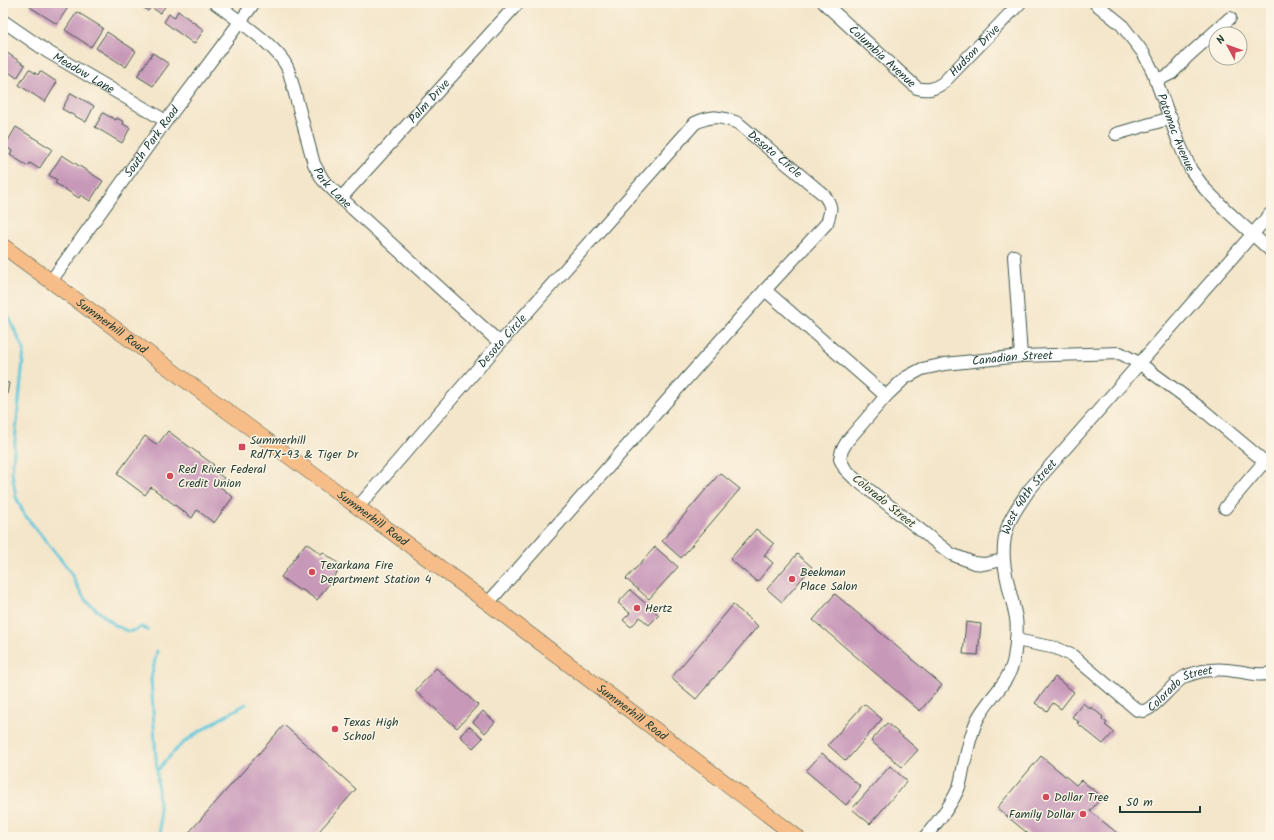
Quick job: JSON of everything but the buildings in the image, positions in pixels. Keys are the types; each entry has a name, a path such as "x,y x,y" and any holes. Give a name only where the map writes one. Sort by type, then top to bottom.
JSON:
{"main road":[{"name":"Summerhill Road","path":"3,246 488,603 797,837"}],"street":[{"name":"Park Lane","path":"215,3 257,35 281,58 287,67 292,79 314,164 323,180 500,343"},
{"name":"South Park Road","path":"51,281 166,121 254,3"},
{"name":"Palm Drive","path":"341,198 518,3"},
{"name":"Columbia Avenue","path":"824,3 911,83 918,88 925,90"},
{"name":"Hudson Drive","path":"925,90 935,88 943,83 1020,3"},
{"name":"Potomac Avenue","path":"1096,3 1121,24 1144,54 1171,118 1179,143 1192,170 1205,189 1271,251"},
{"path":"1155,80 1164,78 1172,73 1188,56 1230,18"},
{"name":"Meadow Lane","path":"3,21 48,52 166,121"},
{"name":"Desoto Circle","path":"358,507 500,343 695,123 707,118 722,117 738,123 824,195 829,202 831,211 826,223 488,603"},
{"path":"1116,134 1171,118"},
{"name":"West 40th Street","path":"925,837 948,808 959,786 973,729 978,718 1003,684 1014,659 1017,629 1016,619 1003,560 1005,537 1009,523 1017,508 1029,490 1271,213"},
{"path":"1014,256 1021,356"},
{"path":"765,290 886,396"},
{"name":"Canadian Street","path":"886,396 905,378 922,369 945,364 1021,356 1120,353 1139,363 1203,410 1268,464"},
{"name":"Colorado Street","path":"886,396 848,440 842,450 840,459 845,468 854,478 951,554 974,563 984,564 1003,560"},
{"path":"1224,508 1268,464"},
{"name":"Colorado Street","path":"1016,640 1056,648 1073,656 1137,710 1144,711 1152,706 1166,691 1185,676 1206,670 1232,670 1263,676 1271,673"}],"waterway":[{"path":"3,305 24,350 12,472 16,497 24,514 70,571 86,601 115,625 127,631 133,631 141,627 148,630"},
{"path":"157,651 151,679 161,837"},
{"path":"157,771 182,744 197,733 246,704"}],"place":[{"name":"Summerhill Rd/TX-93 & Tiger Dr","path":"242,447"},
{"name":"Red River Federal Credit Union","path":"170,476"},
{"name":"Texarkana Fire Department Station 4","path":"312,572"},
{"name":"Beekman Place Salon","path":"792,579"},
{"name":"Hertz","path":"637,608"},
{"name":"Texas High School","path":"335,729"},
{"name":"Dollar Tree","path":"1046,797"},
{"name":"Family Dollar","path":"1083,814"}]}
